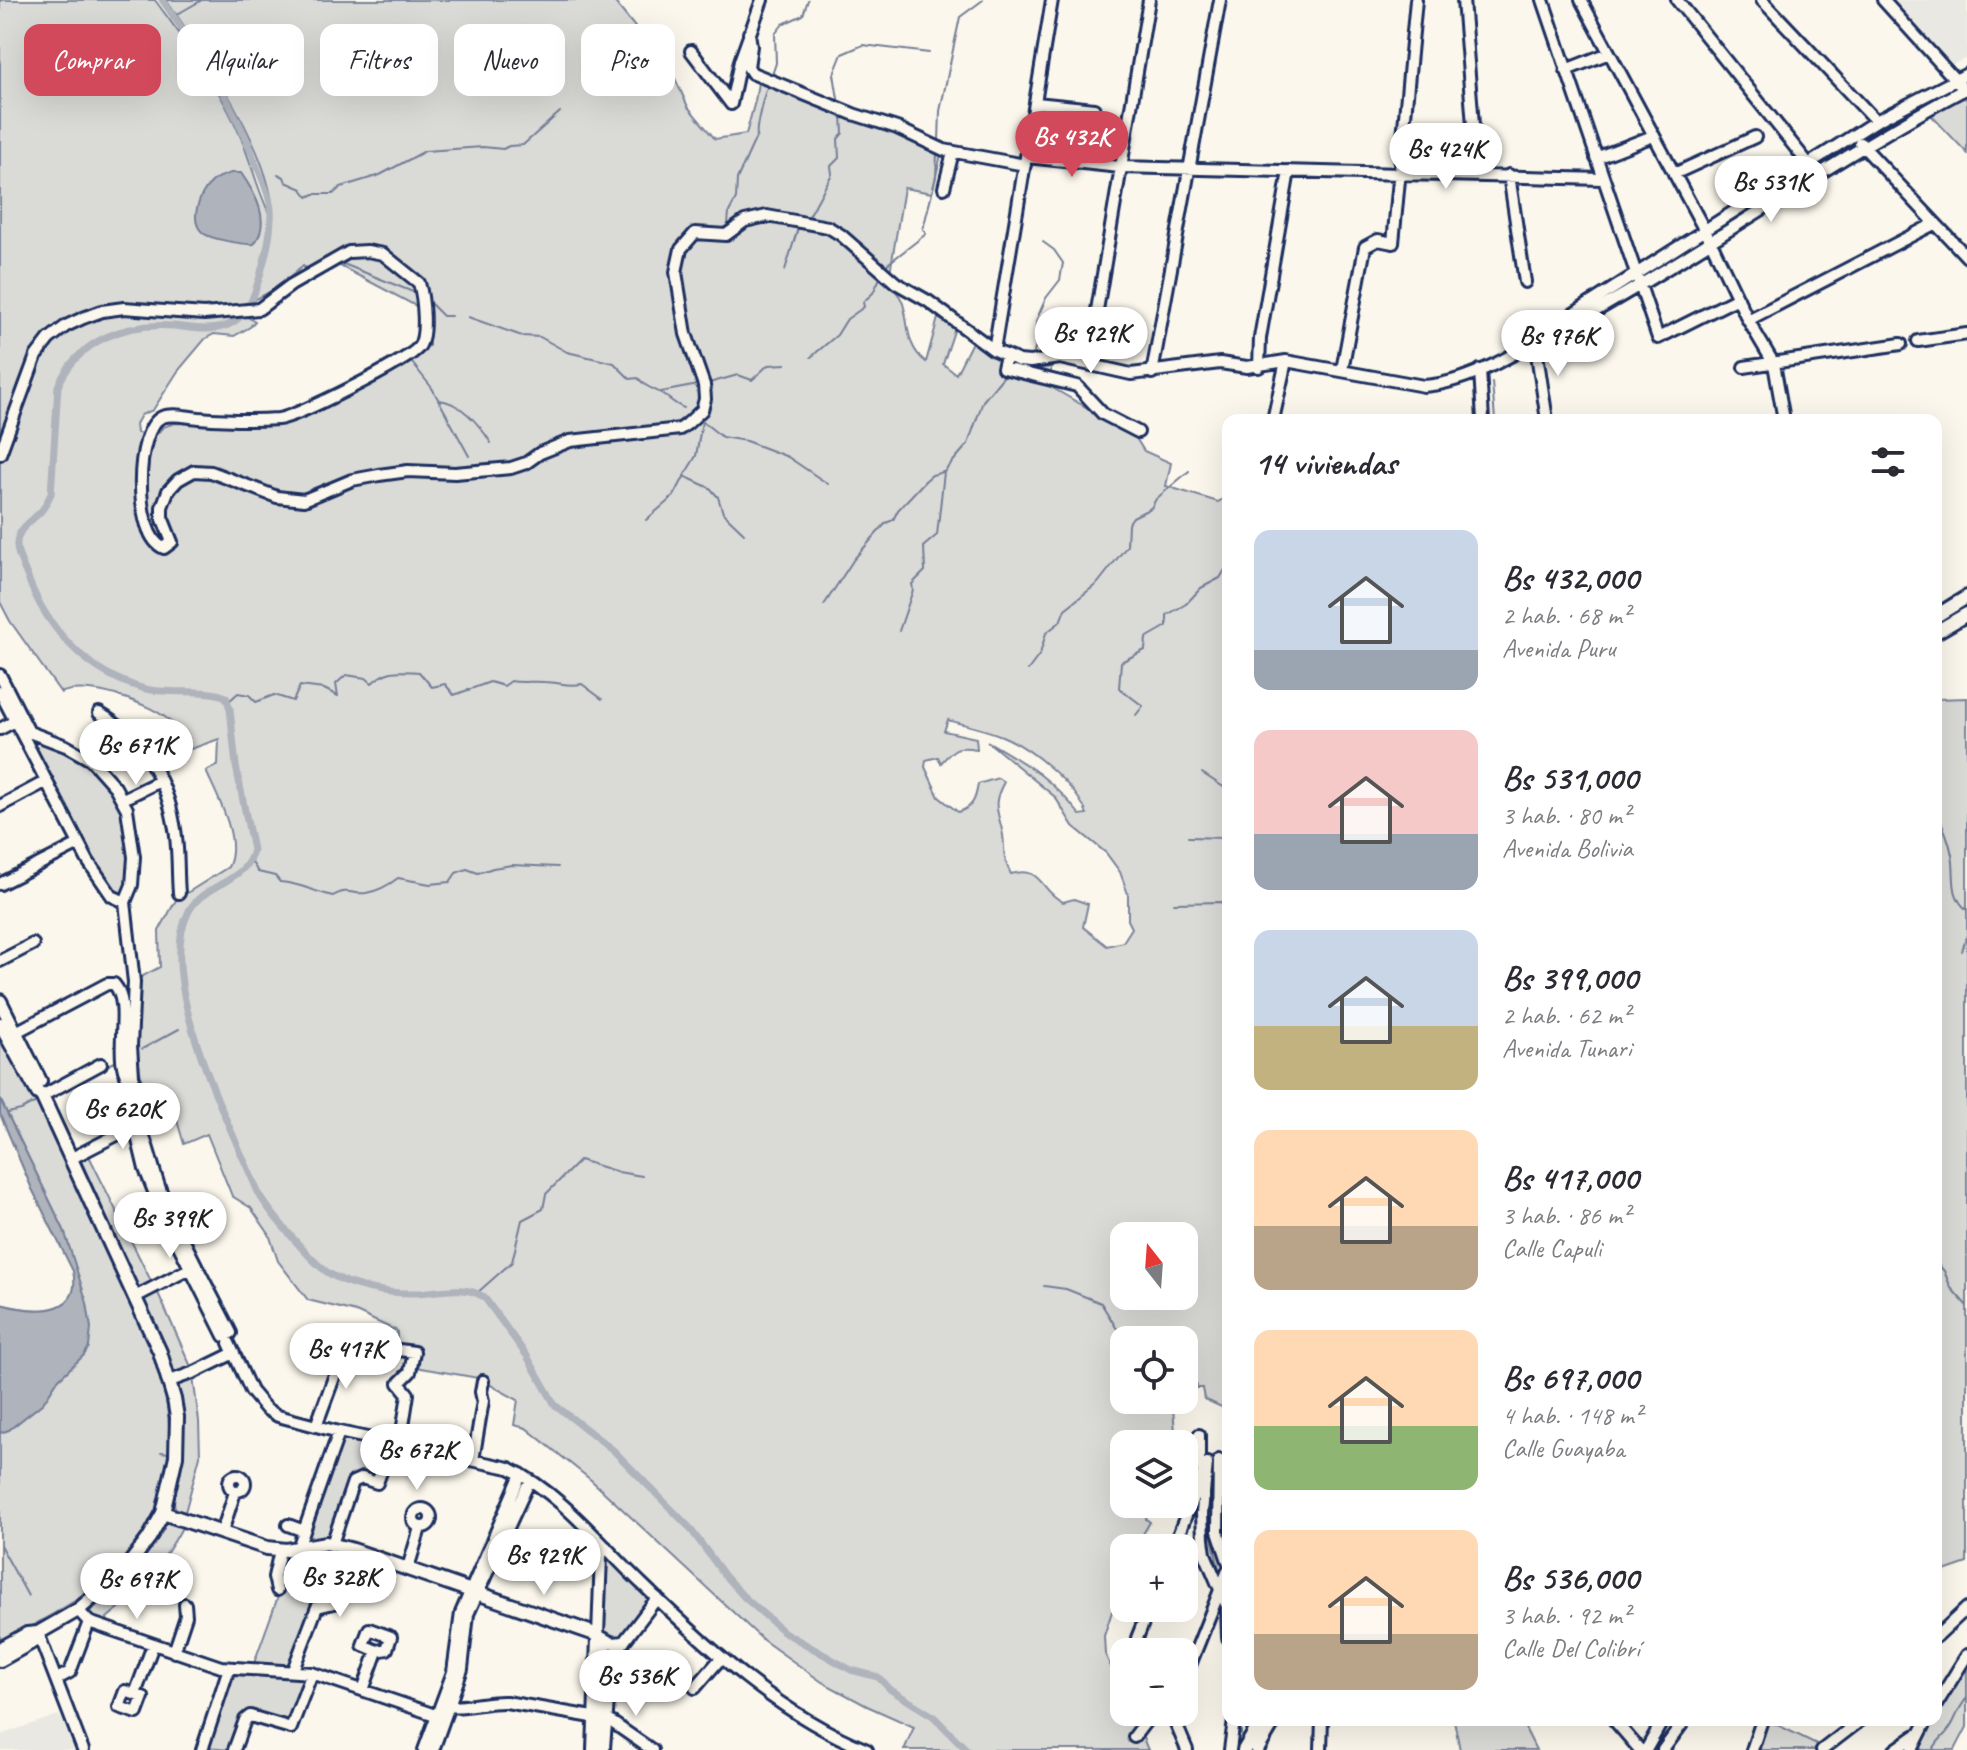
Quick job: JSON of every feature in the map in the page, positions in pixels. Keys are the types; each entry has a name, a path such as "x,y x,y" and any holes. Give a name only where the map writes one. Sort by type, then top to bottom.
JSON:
{"main road":[{"path":"1942,612 1967,597"},
{"path":"1942,629 1967,614"},
{"path":"0,1001 44,1090 42,1096"},
{"path":"0,1024 42,1096 135,1297 170,1381 178,1435 173,1476 163,1513 124,1571 78,1610 38,1633 27,1634 0,1649"},
{"path":"163,1513 267,1548 280,1550 332,1544 598,1635 604,1644 607,1664 594,1750"},
{"path":"0,1660 32,1642 38,1633"},
{"path":"598,1635 599,1718 603,1750"},
{"path":"1244,1750 1258,1726"},
{"path":"1257,1750 1271,1726"}],"street":[{"path":"691,51 731,104 740,61 762,0"},
{"path":"994,350 1052,0"},
{"path":"1088,364 1149,0"},
{"path":"1152,373 1220,0"},
{"path":"1342,370 1365,247 1378,240 1393,243 1416,0"},
{"path":"1463,0 1477,175"},
{"path":"1543,0 1658,338 1738,298"},
{"path":"1581,0 1774,364 1783,414"},
{"path":"1677,0 1817,175"},
{"path":"1762,0 1876,121"},
{"path":"0,454 36,356 49,339 66,326 102,311 124,308 204,314 248,310 269,304 291,285 334,259 349,252 367,251 383,254 419,283 425,332 419,347 365,380 282,419 168,416 156,421 147,433 145,443 141,505 152,539 160,547 168,547 172,542 162,517 168,491 184,475 194,471 211,472 260,493 304,500 339,484 379,475 408,471 455,473 511,468 570,441 680,429 697,417 705,399 704,385 686,334 676,272 681,249 695,233 726,235 754,217 786,218 828,227 896,283 965,326 994,350 1030,362 1060,358 1131,374 1220,363 1259,367 1286,361 1424,386 1443,385 1560,331 1639,287 1863,146 1966,90 1883,0"},
{"path":"749,33 748,67 752,73 953,152 1026,161 1120,167 1603,179"},
{"path":"1566,70 1609,53"},
{"path":"1540,338 1876,121 1967,74"},
{"path":"1036,103 1094,109"},
{"path":"1596,158 1653,136"},
{"path":"1854,136 1967,257"},
{"path":"1674,174 1755,137"},
{"path":"944,188 953,152"},
{"path":"1259,367 1260,338 1289,171"},
{"path":"1509,175 1525,282"},
{"path":"1748,320 1934,224"},
{"path":"1918,341 1967,334"},
{"path":"1540,338 1546,414"},
{"path":"1744,367 1901,344"},
{"path":"1006,356 1003,368 1077,386 1103,414 1138,432"},
{"path":"1274,414 1286,361"},
{"path":"1480,370 1483,414"},
{"path":"0,675 18,720"},
{"path":"0,692 25,733 79,844 112,896 125,902"},
{"path":"99,713 133,738 160,781 175,825 179,893"},
{"path":"0,729 18,720"},
{"path":"25,733 84,755 106,775 123,799 132,833 134,857 132,885 125,902 134,982 131,1046 138,1124 144,1132 154,1177 193,1267 224,1336 231,1333 193,1267"},
{"path":"0,806 47,781"},
{"path":"123,799 160,781"},
{"path":"0,884 79,844"},
{"path":"0,961 33,944"},
{"path":"16,1032 107,984 114,984 118,987 121,1011 123,1064 126,1079 133,1086"},
{"path":"42,1096 101,1064"},
{"path":"72,1158 138,1124"},
{"path":"135,1297 193,1267"},
{"path":"316,1426 336,1372 342,1345"},
{"path":"170,1381 195,1372 231,1348 251,1391 266,1409 287,1419 509,1468 569,1512 721,1658 753,1684 853,1748 867,1750"},
{"path":"332,1544 353,1482 362,1478 377,1483 396,1444 408,1394 399,1383 410,1372 414,1352 399,1350"},
{"path":"473,1460 483,1401 483,1381"},
{"path":"298,1548 339,1432"},
{"path":"1199,1435 1199,1464 1205,1466 1222,1461"},
{"path":"1180,1534 1205,1466"},
{"path":"1205,1466 1203,1539 1205,1554 1222,1594"},
{"path":"1222,1475 1218,1531 1222,1543"},
{"path":"432,1749 442,1711 462,1669 468,1614 474,1591 525,1477"},
{"path":"222,1532 235,1492"},
{"path":"288,1525 304,1531"},
{"path":"408,1568 420,1528"},
{"path":"606,1547 601,1555 598,1635 612,1643 624,1642"},
{"path":"277,1590 274,1577 280,1550"},
{"path":"293,1670 317,1607 334,1603 353,1550"},
{"path":"1198,1643 1222,1581"},
{"path":"607,1664 657,1598"},
{"path":"174,1652 186,1616 185,1604"},
{"path":"1942,1631 1967,1608"},
{"path":"78,1610 89,1622 229,1668 312,1673 442,1711 506,1702 599,1718 613,1723 652,1750"},
{"path":"57,1679 70,1672 89,1622"},
{"path":"38,1633 83,1750"},
{"path":"135,1694 153,1645"},
{"path":"363,1690 377,1651"},
{"path":"1942,1695 1967,1655"},
{"path":"695,1688 721,1658"},
{"path":"202,1750 229,1668"},
{"path":"234,1750 247,1717 291,1728 312,1673"},
{"path":"1134,1737 1142,1726"},
{"path":"1178,1726 1187,1750"},
{"path":"1230,1750 1233,1726"},
{"path":"1321,1750 1322,1726"},
{"path":"1620,1726 1643,1750 1659,1726"},
{"path":"1663,1750 1681,1726"},
{"path":"1752,1750 1760,1726"},
{"path":"1822,1750 1853,1726"},
{"path":"1912,1750 1923,1726"},
{"path":"1895,1750 1918,1734"}],"shaded area":[{"path":"0,0 155,0 177,31 177,96 221,96 240,136 273,222 271,196 263,168 228,96 304,96 304,24 182,24 166,0 613,0 632,24 581,24 581,96 675,96 675,78 688,107 715,139 746,134 759,76 944,142 932,193 904,188 888,285 902,301 911,343 917,353 926,362 938,318 955,328 943,364 956,374 972,342 1008,365 1027,369 1051,367 1051,387 1134,435 1144,451 1171,463 1166,486 1218,502 1222,500 1222,1407 1204,1399 1202,1388 1198,1388 1198,1326 1110,1326 1110,1414 1174,1414 1175,1430 1110,1430 1110,1518 1146,1518 1150,1522 1143,1534 1110,1534 1110,1618 1104,1636 1105,1654 1110,1665 1110,1726 1138,1726 1148,1750 904,1750 914,1727 822,1682 763,1640 591,1480 526,1428 514,1425 518,1400 478,1378 415,1367 417,1351 397,1346 397,1331 356,1312 308,1300 278,1261 269,1234 251,1208 232,1196 207,1134 184,1144 175,1114 149,1125 136,1047 139,978 160,967 159,931 176,900 228,867 232,856 230,831 206,771 218,765 219,739 188,750 172,723 150,708 102,692 72,690 61,693 0,602 0,461 35,370 51,346 73,329 98,319 126,313 184,311 240,313 255,321 234,336 214,334 205,339 178,371 153,410 141,415 136,424 137,433 155,436 163,427 175,423 248,425 291,421 351,393 429,346 429,322 418,307 325,258 308,269 303,266 266,294 234,306 200,309 131,303 102,306 62,324 40,343 27,364 0,441","holes":["948,720 1002,736 1039,758 1063,780 1081,803 1087,814 1080,815 1038,773 987,741 1055,797 1073,826 1106,853 1120,872 1128,894 1128,920 1132,928 1123,942 1107,946 1083,927 1088,904 1074,899 1063,902 1029,873 1011,874 1005,857 997,806 1004,782 998,778 978,784 973,802 958,812 939,797 925,767 926,760 938,757 941,763 956,749 977,749 976,738 944,731"]},
{"path":"1890,0 1967,0 1967,58 1951,65"},
{"path":"1964,97 1967,100 1967,153 1930,114"},
{"path":"241,173 260,208 262,226 254,244 207,235 196,221 200,199 208,186 217,178"},
{"path":"1967,698 1967,1563 1942,1572 1942,699"},
{"path":"31,736 84,759 109,785 125,821 129,840 129,878 124,895 117,895 88,855"},
{"path":"0,1031 33,1089 154,1357 168,1417 169,1448 166,1477 158,1506 145,1533 127,1558 80,1598 0,1643 0,1304 33,1310 56,1307 65,1303 79,1283 64,1230 0,1099"},
{"path":"0,1099 64,1230 87,1303 91,1328 89,1347 84,1355 58,1380 43,1403 9,1430 0,1433 0,1304 25,1309 52,1308 70,1298 74,1287 73,1271 32,1189 0,1114"},
{"path":"91,1154 90,1158 150,1279 154,1281 139,1289 80,1159"},
{"path":"158,1290 192,1369 175,1376 143,1298"},
{"path":"193,1377 200,1456 184,1516 176,1509 174,1502 183,1448 178,1382"},
{"path":"340,1441 387,1449 375,1479 360,1475 329,1541 305,1542"},
{"path":"1210,1466 1215,1466 1214,1533 1222,1556 1219,1577 1207,1522"},
{"path":"169,1521 184,1524 160,1564 141,1587 107,1618 109,1627 94,1619 90,1612 139,1565"},
{"path":"323,1547 348,1552 331,1597 316,1603 292,1665 254,1663 284,1580 287,1554"},
{"path":"609,1554 651,1598 624,1637 612,1639 602,1632 605,1555"},
{"path":"1967,1665 1967,1727 1955,1750 1917,1750 1929,1726 1942,1726 1942,1705"},
{"path":"231,1677 298,1677 305,1681 288,1722 255,1713 231,1750 207,1748"},
{"path":"58,1715 74,1750 0,1750 0,1735"},
{"path":"1455,1726 1524,1726 1536,1750 1460,1750"},
{"path":"1765,1726 1779,1726 1821,1746 1814,1750 1757,1750"}],"waterway":[{"path":"162,0 228,101 264,184 271,219 262,268 250,305 228,325 208,329 138,327 106,337 78,357 58,386 51,494 42,510 20,533 17,547 46,615 87,660 104,672 142,688 208,692 226,697 253,850 242,870 204,894 189,911 181,940 181,974 200,1053 258,1192 300,1246 337,1278 383,1291 417,1293 460,1290 484,1297 527,1356 555,1405 613,1450 689,1527 744,1597 784,1632 851,1670 878,1677 891,1690 933,1716 967,1750"},
{"path":"174,16 202,0"},
{"path":"772,75 776,63 775,34 783,24 803,15 808,0"},
{"path":"939,141 940,111 960,17 983,0"},
{"path":"839,105 834,74 842,54 863,45 929,53"},
{"path":"728,225 729,212 736,199 737,179 757,135 769,84"},
{"path":"278,174 286,182 302,189 308,197 333,194 341,187 380,175 425,151 483,147 503,149 523,145 560,112"},
{"path":"808,218 832,174 831,166 839,158 842,115"},
{"path":"885,266 926,234 923,229 936,177 937,151"},
{"path":"785,270 798,228"},
{"path":"1034,352 1038,339 1036,321 1046,298 1060,280 1063,263 1054,250 1043,242"},
{"path":"341,263 413,292"},
{"path":"811,357 837,335 847,319 864,307 863,302 873,293 880,278"},
{"path":"429,302 443,316 451,316"},
{"path":"468,317 522,336 540,337 567,352 614,363 630,379 638,378 684,408"},
{"path":"409,359 432,388 469,456"},
{"path":"709,383 738,375 752,380 768,365 786,364"},
{"path":"899,631 913,590 912,584 925,571 924,546 937,535 944,472 968,444 983,401 1007,372"},
{"path":"1492,382 1495,414"},
{"path":"661,392 698,385"},
{"path":"438,400 462,409 491,443"},
{"path":"744,533 723,513 718,497 710,488 684,476 696,456 702,421 722,437 746,441 788,457 828,484"},
{"path":"1028,670 1040,654 1046,633 1060,622 1065,609 1098,583 1127,546 1128,524 1133,517 1151,508 1156,499 1189,471"},
{"path":"824,605 854,559 886,523 893,520 898,510 925,481 943,472"},
{"path":"646,520 674,496 684,477"},
{"path":"1136,715 1143,706 1119,688 1121,662 1145,650 1146,638 1167,626 1167,615 1222,575"},
{"path":"228,702 238,693 249,695 256,702 274,695 293,701 300,686 324,689 338,696 336,684 346,675 366,678 372,683 383,675 400,671 419,672 432,687 445,684 454,695 490,682 504,686 511,681 582,684 602,699"},
{"path":"1202,773 1222,786"},
{"path":"1942,824 1951,849 1955,892 1967,910"},
{"path":"1188,837 1222,838"},
{"path":"251,861 258,872 275,876 280,882 333,896 343,892 370,892 398,878 430,884 450,882 456,873 467,869 478,873 512,865 558,867"},
{"path":"1174,903 1222,902"},
{"path":"1962,951 1967,935"},
{"path":"142,1049 179,1029"},
{"path":"104,1067 117,1061"},
{"path":"8,1113 36,1102"},
{"path":"477,1293 512,1262 522,1220 543,1209 546,1194 580,1160 642,1176"},
{"path":"1942,1269 1951,1288 1967,1306"},
{"path":"1044,1286 1066,1289 1101,1303 1115,1326"},
{"path":"161,1452 168,1453"},
{"path":"1213,1466 1211,1533 1219,1569"},
{"path":"0,1545 28,1596"},
{"path":"1933,1750 1967,1698"},
{"path":"1241,1726 1241,1735"}]}
